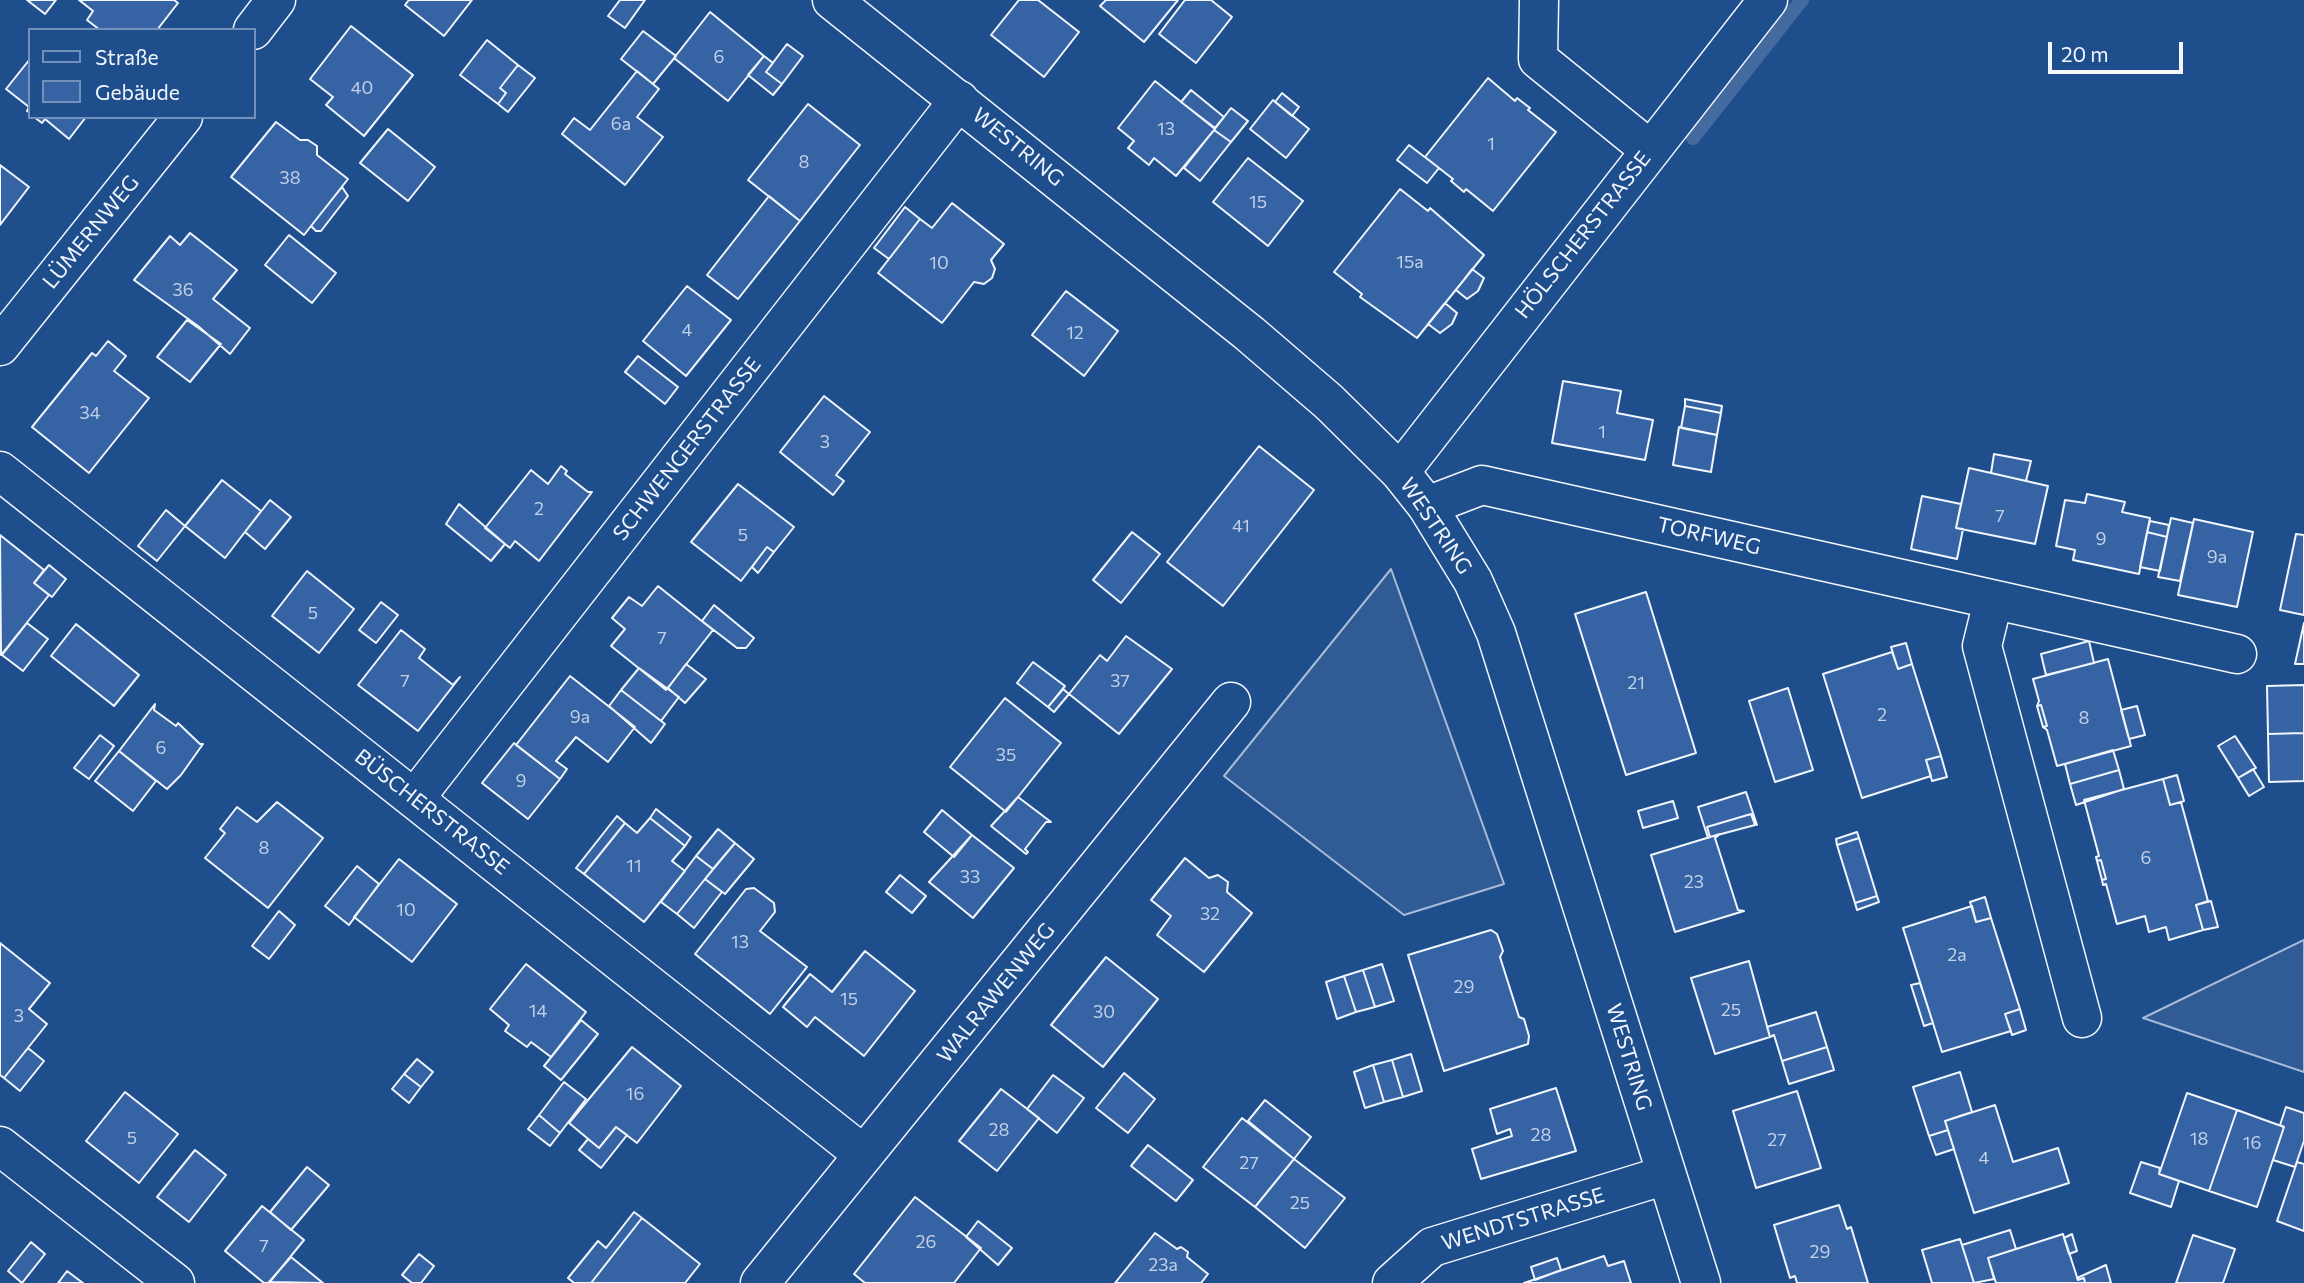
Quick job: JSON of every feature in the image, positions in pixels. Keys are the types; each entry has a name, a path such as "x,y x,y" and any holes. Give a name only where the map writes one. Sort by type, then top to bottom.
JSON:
{"street":[{"path":"255,28 276,0"},
{"name":"WESTRING","path":"832,0 1250,334 1329,402 1400,472 1454,545 1496,633 1701,1283"},
{"path":"1539,0 1538,60 1649,149"},
{"name":"HÖLSCHERSTRASSE","path":"1400,472 1649,149 1768,0"},
{"name":"SCHWENGERSTRASSE","path":"415,798 959,100"},
{"name":"LÜMERNWEG","path":"0,346 181,119"},
{"name":"BÜSCHERSTRASSE","path":"0,471 864,1154"},
{"name":"TORFWEG","path":"1427,506 1482,485 2237,654"},
{"path":"1993,601 1982,646 2082,1018"},
{"name":"WALRAWENWEG","path":"760,1283 1231,702"},
{"path":"0,1146 175,1283"},
{"name":"WENDTSTRASSE","path":"1392,1283 1432,1247 1666,1175"}],"shaded area":[{"path":"1391,569 1504,884 1404,915 1224,776"},
{"path":"2304,940 2304,1072 2143,1018"}],"building":[{"path":"27,0 56,0 45,14"},
{"path":"79,0 174,0 178,3 159,28 97,28 87,20 93,11"},
{"path":"409,0 472,0 444,36 405,5"},
{"path":"620,0 645,0 625,28 608,16"},
{"path":"1019,0 1038,0 1079,32 1044,77 991,35"},
{"path":"1106,0 1178,0 1144,42 1100,6"},
{"path":"1185,0 1211,0 1232,17 1196,63 1159,34"},
{"path":"710,12 764,56 728,101 674,58"},
{"path":"351,26 413,75 364,136 326,105 333,97 310,79"},
{"path":"643,31 676,56 653,84 621,59"},
{"path":"487,40 518,65 500,88 506,93 498,104 460,75"},
{"path":"787,44 803,56 782,84 766,72"},
{"path":"764,56 773,63 766,72 782,84 773,95 748,75"},
{"path":"28,62 28,106 6,89"},
{"path":"518,65 535,78 508,112 498,104 506,93 500,88"},
{"path":"637,71 659,89 637,117 663,137 625,185 562,134 574,118 590,130"},
{"path":"1488,78 1515,101 1517,98 1530,108 1528,110 1556,132 1493,211 1466,189 1464,192 1451,181 1453,179 1425,157"},
{"path":"1155,81 1215,129 1176,176 1154,158 1149,165 1128,148 1134,141 1118,128"},
{"path":"1191,90 1224,117 1215,128 1181,102"},
{"path":"1282,93 1299,107 1292,116 1275,102"},
{"path":"1273,100 1309,129 1286,158 1250,129"},
{"path":"808,104 860,145 800,221 748,180"},
{"path":"1231,108 1248,121 1231,142 1214,130"},
{"path":"45,119 84,119 69,139"},
{"path":"276,122 300,140 308,140 317,146 317,155 348,179 304,235 231,177"},
{"path":"388,129 435,167 408,201 360,163"},
{"path":"1214,130 1231,142 1200,181 1184,168"},
{"path":"1409,145 1439,168 1427,183 1397,160"},
{"path":"1248,158 1303,201 1268,246 1213,202"},
{"path":"0,165 29,187 0,225"},
{"path":"342,187 348,196 321,231 316,231 311,226"},
{"path":"1400,189 1428,211 1430,208 1484,255 1417,338 1360,297 1362,294 1334,272"},
{"path":"769,196 800,221 738,299 707,275"},
{"path":"952,203 1004,244 991,260 995,269 992,278 984,284 974,282 942,323 878,273 920,219 932,228"},
{"path":"905,207 920,219 889,259 874,248"},
{"path":"190,233 237,270 213,299 250,328 230,354 198,326 134,280 170,236 180,245"},
{"path":"289,235 336,273 312,303 265,265"},
{"path":"1472,269 1484,278 1478,291 1467,299 1456,290"},
{"path":"687,286 731,320 686,376 643,341"},
{"path":"1066,291 1118,331 1084,376 1032,335"},
{"path":"1445,303 1457,313 1452,324 1440,333 1428,324"},
{"path":"187,320 221,344 190,382 157,357"},
{"path":"108,341 126,356 114,371 149,398 89,473 32,427 92,353 96,356"},
{"path":"638,356 678,387 665,404 625,372"},
{"path":"1563,381 1621,391 1617,413 1653,420 1645,460 1552,443"},
{"path":"824,396 870,432 836,475 844,481 833,495 780,452"},
{"path":"1685,399 1722,406 1721,413 1685,406"},
{"path":"1685,406 1721,413 1717,435 1681,428"},
{"path":"1679,427 1717,435 1711,472 1673,465"},
{"path":"1259,446 1314,490 1223,606 1167,562"},
{"path":"1994,454 2031,461 2026,481 1991,473"},
{"path":"561,466 567,471 565,474 588,492 592,492 539,561 515,541 510,548 485,528 531,470 548,484"},
{"path":"1969,468 2048,486 2035,544 1956,528"},
{"path":"222,480 261,511 225,558 185,526"},
{"path":"738,484 794,527 774,552 767,547 741,581 691,542"},
{"path":"2087,494 2125,502 2122,512 2150,518 2139,574 2073,560 2075,550 2056,546 2065,500 2085,503"},
{"path":"1922,496 1961,504 1956,528 1963,529 1957,559 1911,549"},
{"path":"270,500 291,517 265,549 245,532"},
{"path":"459,504 505,544 491,561 446,524"},
{"path":"166,510 185,526 157,561 138,546"},
{"path":"2171,518 2193,523 2180,581 2158,577"},
{"path":"2194,519 2253,532 2237,607 2178,595"},
{"path":"2150,521 2169,525 2167,537 2147,532"},
{"path":"1132,532 1160,554 1121,603 1093,580"},
{"path":"2147,532 2167,537 2160,571 2140,567"},
{"path":"2296,534 2304,535 2304,615 2280,610"},
{"path":"0,535 44,570 34,583 49,595 1,655"},
{"path":"767,547 774,552 758,573 752,567"},
{"path":"49,565 66,579 52,597 34,583"},
{"path":"307,571 354,609 319,653 272,616"},
{"path":"658,586 713,630 666,690 611,646 625,629 612,618 629,597 642,606"},
{"path":"1646,592 1696,753 1626,775 1575,614"},
{"path":"381,602 398,615 376,643 359,630"},
{"path":"714,605 754,638 746,648 737,648 702,621"},
{"path":"27,623 48,639 23,671 2,655"},
{"path":"2304,623 2304,664 2295,664"},
{"path":"76,624 139,675 114,706 51,656"},
{"path":"401,630 425,649 419,658 453,685 460,677 418,731 358,685"},
{"path":"1126,636 1172,669 1119,734 1069,694 1100,655 1107,661"},
{"path":"2089,641 2094,663 2046,675 2041,654"},
{"path":"1906,643 1912,664 1898,669 1891,647"},
{"path":"1892,652 1898,669 1912,664 1941,756 1926,760 1931,776 1862,798 1823,674"},
{"path":"2108,659 2131,746 2057,766 2047,730 2043,727 2047,726 2041,705 2037,706 2039,701 2033,679"},
{"path":"1033,662 1065,686 1048,707 1017,683"},
{"path":"686,664 706,679 685,703 668,688"},
{"path":"639,668 679,697 661,721 621,690"},
{"path":"570,676 635,727 608,762 576,737 556,761 567,769 560,779 516,745"},
{"path":"2304,685 2304,733 2268,734 2267,686"},
{"path":"1788,688 1813,770 1775,782 1749,701"},
{"path":"1063,689 1069,694 1054,712 1048,707"},
{"path":"621,690 665,724 651,743 609,706"},
{"path":"1005,698 1061,743 1006,812 950,767"},
{"path":"155,704 154,710 176,726 178,723 203,744 181,775 167,789 119,751"},
{"path":"2041,705 2047,726 2043,727 2037,706"},
{"path":"2137,706 2145,735 2129,739 2121,710"},
{"path":"2304,733 2304,781 2269,782 2268,734"},
{"path":"100,735 114,746 89,779 74,768"},
{"path":"2235,736 2256,768 2238,778 2218,746"},
{"path":"514,743 560,779 528,819 482,783"},
{"path":"2113,750 2119,770 2070,784 2065,764"},
{"path":"119,751 156,781 133,811 95,781"},
{"path":"1941,756 1947,777 1932,781 1926,760"},
{"path":"2253,769 2264,787 2249,796 2238,778"},
{"path":"2119,770 2124,789 2076,805 2070,784"},
{"path":"2177,775 2184,801 2170,805 2163,779"},
{"path":"2163,779 2170,805 2181,802 2208,901 2196,905 2203,930 2169,940 2166,927 2149,932 2145,916 2117,924 2106,884 2103,885 2102,880 2106,879 2101,860 2097,861 2096,857 2099,856 2084,800"},
{"path":"1746,792 1757,825 1751,814 1707,827 1708,838 1698,807"},
{"path":"1018,797 1051,822 1046,822 1025,849 1028,852 1026,854 991,826"},
{"path":"1673,801 1678,818 1643,828 1638,811"},
{"path":"277,802 323,838 268,908 205,858 225,833 220,829 237,807 257,822"},
{"path":"656,809 691,837 685,846 650,818"},
{"path":"942,810 972,835 954,857 924,832"},
{"path":"1751,814 1755,825 1710,837 1707,827"},
{"path":"617,816 625,823 584,874 576,868"},
{"path":"650,818 685,846 672,861 685,871 644,922 584,874 625,823 637,833"},
{"path":"718,829 735,843 713,869 696,856"},
{"path":"1857,832 1859,838 1837,845 1836,839"},
{"path":"1720,834 1715,838 1738,910 1744,911 1675,932 1651,855"},
{"path":"972,835 1014,868 973,918 929,882"},
{"path":"1859,838 1877,896 1855,903 1837,845"},
{"path":"735,843 754,859 725,894 705,879"},
{"path":"696,856 713,869 677,914 661,902"},
{"path":"1185,858 1209,878 1218,875 1228,882 1227,892 1252,913 1204,972 1157,935 1171,916 1151,900"},
{"path":"399,859 457,904 412,962 354,917"},
{"path":"2101,860 2106,879 2102,880 2097,861"},
{"path":"357,866 379,884 349,925 325,906"},
{"path":"900,875 926,896 912,913 886,892"},
{"path":"705,879 722,892 694,928 677,914"},
{"path":"754,888 774,903 775,912 760,931 807,967 770,1014 695,954 746,889"},
{"path":"1877,896 1879,902 1857,910 1855,903"},
{"path":"1985,897 1991,918 1976,922 1970,902"},
{"path":"2211,901 2218,927 2203,930 2196,905"},
{"path":"1972,906 1976,922 1991,918 2020,1009 2005,1014 2011,1031 1942,1052 1903,928"},
{"path":"279,911 295,925 269,959 252,946"},
{"path":"1491,930 1497,934 1503,951 1500,957 1519,1017 1524,1019 1529,1036 1528,1044 1444,1071 1408,955"},
{"path":"0,943 50,983 29,1009 47,1024 4,1078 0,1075"},
{"path":"865,951 915,991 864,1056 815,1017 807,1027 783,1007 810,974 832,992"},
{"path":"1106,957 1158,999 1103,1067 1051,1025"},
{"path":"1749,961 1770,1037 1715,1054 1691,978"},
{"path":"526,964 586,1012 551,1057 531,1042 527,1047 505,1031 509,1025 490,1009"},
{"path":"1382,964 1394,1001 1375,1007 1363,970"},
{"path":"1363,970 1375,1007 1356,1012 1344,976"},
{"path":"1344,976 1356,1012 1337,1019 1326,982"},
{"path":"1920,983 1933,1023 1924,1026 1911,985"},
{"path":"2020,1009 2026,1030 2012,1035 2005,1014"},
{"path":"1816,1012 1827,1047 1782,1061 1774,1035 1770,1037 1767,1027"},
{"path":"581,1020 598,1034 561,1080 544,1066"},
{"path":"632,1047 681,1086 637,1143 616,1127 599,1148 569,1123"},
{"path":"1827,1047 1834,1070 1789,1084 1782,1061"},
{"path":"28,1048 44,1061 20,1091 4,1078"},
{"path":"1411,1054 1422,1091 1403,1097 1392,1060"},
{"path":"417,1059 433,1072 421,1087 404,1074"},
{"path":"1392,1060 1403,1097 1384,1102 1373,1065"},
{"path":"1373,1065 1384,1102 1365,1108 1354,1072"},
{"path":"1960,1072 1972,1112 1945,1121 1948,1130 1929,1136 1913,1087"},
{"path":"1124,1073 1155,1099 1128,1133 1096,1108"},
{"path":"404,1074 421,1087 409,1103 392,1089"},
{"path":"1053,1075 1084,1098 1057,1133 1027,1109"},
{"path":"564,1082 586,1099 560,1133 539,1115"},
{"path":"1556,1088 1576,1151 1481,1179 1472,1149 1512,1136 1510,1129 1497,1134 1490,1109"},
{"path":"1001,1089 1039,1118 997,1171 959,1141"},
{"path":"1797,1091 1821,1168 1756,1188 1733,1111"},
{"path":"125,1092 178,1134 139,1183 86,1141"},
{"path":"2187,1093 2237,1110 2209,1191 2159,1174"},
{"path":"1265,1100 1311,1137 1294,1159 1248,1121"},
{"path":"1995,1105 2013,1162 2058,1148 2069,1183 1974,1213 1945,1121"},
{"path":"2286,1107 2304,1113 2304,1141 2295,1167 2273,1160 2284,1127 2280,1125"},
{"path":"2237,1110 2284,1127 2257,1207 2209,1191"},
{"path":"539,1115 560,1133 550,1146 528,1129"},
{"path":"1242,1118 1294,1159 1255,1207 1203,1167"},
{"path":"616,1127 627,1135 601,1168 579,1150 588,1139 599,1148"},
{"path":"1948,1130 1954,1149 1936,1155 1929,1136"},
{"path":"1148,1145 1193,1180 1176,1201 1131,1166"},
{"path":"195,1150 226,1175 189,1222 157,1197"},
{"path":"1294,1159 1345,1198 1305,1248 1255,1207"},
{"path":"2141,1162 2160,1168 2159,1174 2179,1181 2171,1207 2130,1193"},
{"path":"2297,1162 2304,1164 2304,1231 2277,1221"},
{"path":"307,1167 329,1185 291,1230 270,1212"},
{"path":"915,1197 981,1248 954,1283 865,1283 854,1274"},
{"path":"1839,1205 1847,1229 1851,1227 1868,1283 1797,1283 1795,1276 1790,1278 1774,1225"},
{"path":"262,1206 304,1240 269,1283 264,1283 225,1251"},
{"path":"634,1212 642,1218 591,1283 574,1283 568,1278 598,1241 606,1248"},
{"path":"642,1218 700,1264 685,1283 591,1283"},
{"path":"978,1221 1012,1248 998,1265 966,1237"},
{"path":"2010,1230 2016,1249 1988,1258 1994,1279 1974,1283 1962,1245"},
{"path":"1155,1233 1177,1249 1181,1247 1188,1252 1187,1257 1208,1274 1201,1283 1115,1283"},
{"path":"2063,1234 2078,1280 2084,1278 2085,1283 1996,1283 1988,1258"},
{"path":"2072,1234 2077,1251 2069,1254 2064,1238"},
{"path":"2193,1235 2235,1249 2223,1283 2176,1283"},
{"path":"1960,1239 1974,1283 1932,1283 1922,1250"},
{"path":"31,1242 45,1254 22,1283 8,1271"},
{"path":"419,1254 434,1266 421,1283 412,1283 402,1275"},
{"path":"1604,1256 1608,1266 1624,1261 1631,1283 1524,1283"},
{"path":"291,1257 323,1283 269,1282"},
{"path":"1557,1258 1561,1270 1535,1280 1531,1267"},
{"path":"2106,1265 2111,1283 2085,1283 2084,1278 2077,1278"},
{"path":"67,1271 83,1283 58,1283"}],"waterway":[{"path":"1693,138 1802,0"}]}
